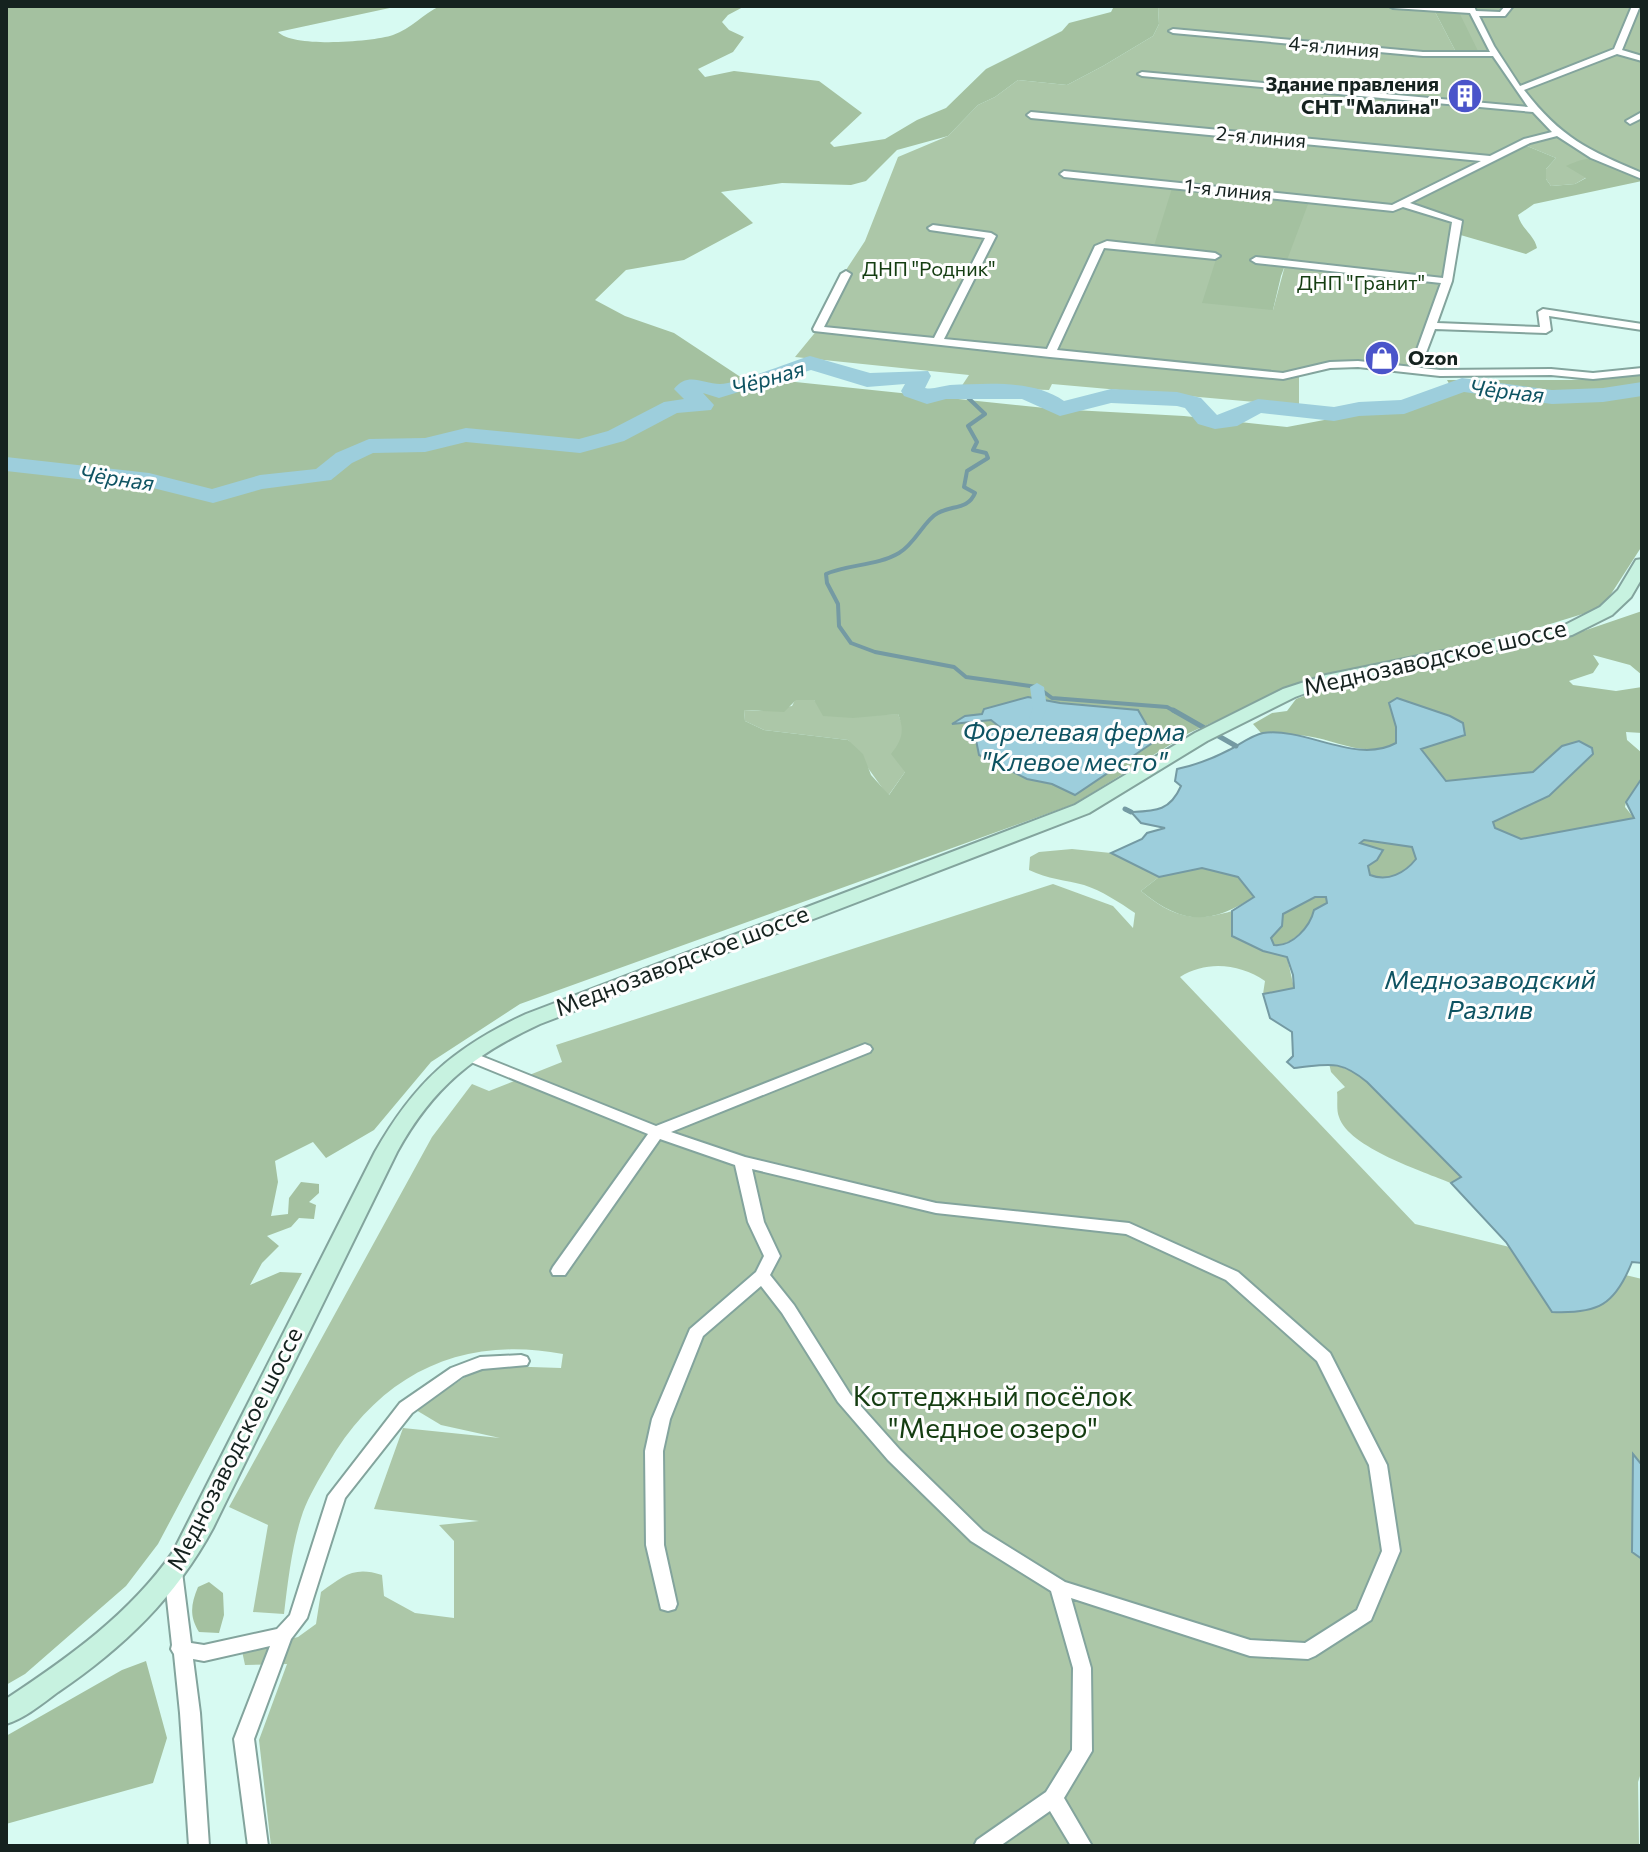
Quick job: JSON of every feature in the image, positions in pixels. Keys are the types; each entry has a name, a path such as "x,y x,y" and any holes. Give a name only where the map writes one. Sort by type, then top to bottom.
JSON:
{"main road":[{"name":"Меднозаводское шоссе","path":"6,1713 133,1620 173,1572 199,1527 398,1131 417,1102 442,1074 466,1055 496,1036 533,1019 1082,809 1210,733 1289,693 1326,680 1566,631 1606,611 1625,593 1642,564"}],"street":[{"path":"1393,6 1502,14 1509,6"},
{"path":"1617,51 1636,6"},
{"path":"1472,10 1520,89 1557,133 1596,156 1642,176"},
{"name":"4-я линия","path":"1173,31 1432,55 1496,54"},
{"path":"1520,89 1617,51 1642,59"},
{"path":"1142,74 1535,110"},
{"name":"2-я линия","path":"1031,115 1490,159"},
{"path":"1630,121 1642,115"},
{"path":"1404,204 1527,141 1557,133"},
{"name":"1-я линия","path":"1064,174 1393,208 1404,204"},
{"path":"1404,204 1457,221 1447,281 1418,362"},
{"path":"933,228 991,236 937,342"},
{"path":"1050,354 1100,246 1107,244 1215,256"},
{"path":"1256,260 1447,281"},
{"path":"846,274 818,329 1283,376 1330,365 1418,362 1440,373 1551,372 1593,376 1642,371"},
{"path":"1430,326 1546,330 1543,312 1642,327"},
{"path":"559,1271 658,1131 865,1049"},
{"path":"466,1055 687,1144 742,1162 936,1208 1129,1229 1232,1276 1324,1357 1378,1465 1391,1551 1364,1615 1308,1651 1250,1648 1059,1587 977,1536 894,1455 844,1398 788,1309 762,1276"},
{"path":"668,1604 655,1545 654,1451 661,1419 696,1333 762,1276 772,1256 756,1222 742,1162"},
{"path":"258,1846 244,1739 283,1635 298,1618 337,1496 406,1408 457,1372 480,1363 521,1361"},
{"path":"173,1572 190,1713 199,1846"},
{"path":"984,1846 1053,1798 1082,1751 1082,1668 1059,1587"},
{"path":"180,1649 204,1653 283,1635"},
{"path":"1053,1798 1082,1846"}],"green space":[{"path":"6,6 399,6 278,32 299,40 333,42 393,35 440,6 745,6 722,22 729,30 744,37 733,52 698,69 705,77 734,71 819,81 862,113 830,143 834,147 885,139 917,120 946,108 986,69 1062,31 1069,23 1111,12 1114,6 1158,6 1159,24 1153,36 1103,66 1067,85 1018,80 978,105 948,136 897,150 866,181 851,185 782,183 721,192 753,223 684,260 626,270 595,300 625,316 674,333 739,376 1055,409 1184,416 1287,427 1356,414 1409,410 1454,393 1447,380 1571,380 1642,375 1642,546 1602,608 1534,629 1304,681 1189,733 1074,804 520,1004 431,1062 374,1130 326,1158 313,1142 275,1161 278,1182 271,1216 288,1214 289,1198 301,1182 319,1184 319,1193 309,1202 316,1205 314,1219 299,1218 291,1227 267,1236 279,1246 262,1263 250,1285 280,1272 302,1273 158,1544 126,1586 25,1674 6,1685","holes":["1028,697 1137,710 1151,744 1075,795 1052,784 1027,779 1002,728 991,719 955,723 965,716 982,714","796,700 814,700 823,716 853,718 898,714 901,735 891,754 905,772 889,795 871,775 863,754 848,740 764,730 745,721 744,710 784,712"]},
{"path":"1158,6 1432,6 1457,54 1459,14 1456,6 1642,6 1642,176 1587,177 1575,184 1551,186 1546,179 1546,169 1556,158 1522,144 1457,221 1446,281 1415,370 1330,365 1299,375 1299,406 1052,384 1049,390 961,387 969,375 795,357 818,329 846,270 865,241 898,157 948,136 978,105 1018,80 1067,85 1153,36 1159,24","holes":["1217,256 1287,258 1273,310"]},
{"path":"1432,6 1456,6 1479,53 1457,54"},
{"path":"1522,144 1556,158 1546,169 1546,179 1551,186 1575,184 1586,178 1566,166 1597,158 1642,176 1642,181 1534,204 1518,215 1537,248 1526,254 1457,234 1457,221 1405,204"},
{"path":"1173,185 1310,199 1281,276 1273,310 1202,303 1217,256 1153,249"},
{"path":"1642,611 1642,675 1630,665 1593,655 1599,664 1593,673 1569,681 1573,685 1616,691 1642,687 1642,733 1626,732 1627,740 1642,753 1642,778 1625,807 1634,818 1627,822 1521,839 1495,828 1493,822 1549,796 1592,754 1562,746 1533,772 1445,781 1421,749 1465,735 1450,716 1397,698 1389,703 1396,727 1396,743 1385,747 1362,749 1307,736 1261,733 1253,724 1272,713 1287,711 1296,699 1330,686 1394,670 1453,662 1560,639"},
{"path":"795,700 814,700 843,715 898,714 903,726 905,772 888,796 848,740 764,730 745,721 744,710 792,706"},
{"path":"1363,840 1412,847 1417,859 1396,875 1370,875 1359,843"},
{"name":"Коттеджный посёлок \"Медное озеро\"","path":"1072,849 1111,853 1159,877 1141,891 1173,912 1205,917 1232,911 1233,936 1263,951 1287,957 1294,988 1263,994 1265,981 1234,968 1212,966 1180,977 1415,1224 1642,1279 1642,1770 1638,1782 1639,1846 271,1846 259,1740 287,1664 245,1665 242,1651 298,1637 316,1624 321,1592 356,1572 382,1575 384,1596 415,1613 454,1618 454,1541 439,1525 479,1521 374,1509 403,1428 500,1438 441,1425 416,1410 474,1371 504,1366 561,1368 563,1354 526,1350 491,1351 458,1357 427,1368 398,1385 372,1406 349,1433 311,1494 296,1537 284,1614 253,1612 268,1525 229,1507 432,1137 472,1084 489,1091 562,1062 556,1045 1053,884 1113,906 1133,928 1135,913 1110,897 1084,885 1029,870 1030,857 1039,852"},
{"path":"1202,868 1238,877 1254,897 1223,913 1196,917 1170,910 1141,891 1159,877"},
{"path":"1316,897 1327,897 1327,903 1296,937 1274,945 1271,938 1282,926 1283,914"},
{"path":"1329,1063 1355,1072 1367,1082 1462,1178 1451,1183 1388,1157 1356,1138 1339,1117 1337,1092 1345,1087 1331,1072"},
{"path":"209,1582 223,1593 224,1615 219,1633 199,1632 192,1615 198,1587"},
{"path":"146,1661 167,1738 153,1783 6,1824 6,1736 122,1670"}],"water":[{"name":"Форелевая ферма \"Клевое место\"","path":"1028,697 1138,710 1153,736 1151,744 1075,795 1052,784 1027,779 979,755 976,740 1001,728 991,720 952,724 965,716 982,714 984,709"},
{"name":"Меднозаводский Разлив","path":"1397,698 1463,723 1465,735 1421,749 1446,781 1533,772 1562,746 1579,741 1592,748 1593,754 1549,796 1493,822 1495,828 1521,839 1634,818 1626,802 1642,778 1642,1263 1632,1262 1619,1288 1603,1304 1593,1308 1552,1312 1506,1242 1451,1183 1461,1177 1367,1082 1340,1066 1294,1068 1287,1062 1293,1056 1292,1032 1270,1018 1263,994 1294,988 1293,975 1287,957 1263,951 1232,936 1232,911 1254,897 1238,877 1202,868 1159,877 1111,853 1142,839 1147,833 1165,828 1141,823 1131,812 1155,810 1167,805 1181,786 1175,781 1177,769 1210,759 1263,733 1296,735 1348,748 1381,749 1396,743 1396,727 1389,703","holes":["1364,840 1412,847 1416,859 1396,875 1370,875 1368,866 1377,860 1383,850 1360,843","1315,897 1326,897 1327,903 1314,910 1304,929 1294,939 1274,945 1271,938 1282,926 1283,914"]},
{"path":"1633,1454 1642,1465 1642,1559 1632,1552"}],"waterway":[{"name":"Чёрная","path":"6,464 149,480 213,496 260,482 323,475 344,458 369,446 425,445 466,435 580,446 616,436 672,407 703,405 685,389 698,384 719,391 810,363 867,380 920,376 912,391 927,397 946,392 1023,392 1046,399 1060,409 1111,396 1177,399 1193,403 1206,419 1215,422 1229,421 1258,406 1334,414 1359,409 1404,407 1462,385 1552,397 1603,395 1642,389"},
{"path":"962,392 985,414 968,426 977,442 973,450 986,453 988,458 967,471 964,487 975,493 964,505 933,516 899,553 826,574 827,583 838,604 839,626 851,643 875,652 954,667 966,677 1037,687 1052,698 1167,707 1176,712"},
{"path":"1036,718 1040,708 1037,687"},
{"path":"1173,710 1236,746"},
{"path":"1125,809 1131,812"}],"place":[{"name":"Здание правления СНТ \"Малина\"","path":"1465,96"},
{"name":"Ozon","path":"1382,358"}],"park label":[{"name":"ДНП \"Родник\"","path":"929,269"},
{"name":"ДНП \"Гранит\"","path":"1361,283"}]}
